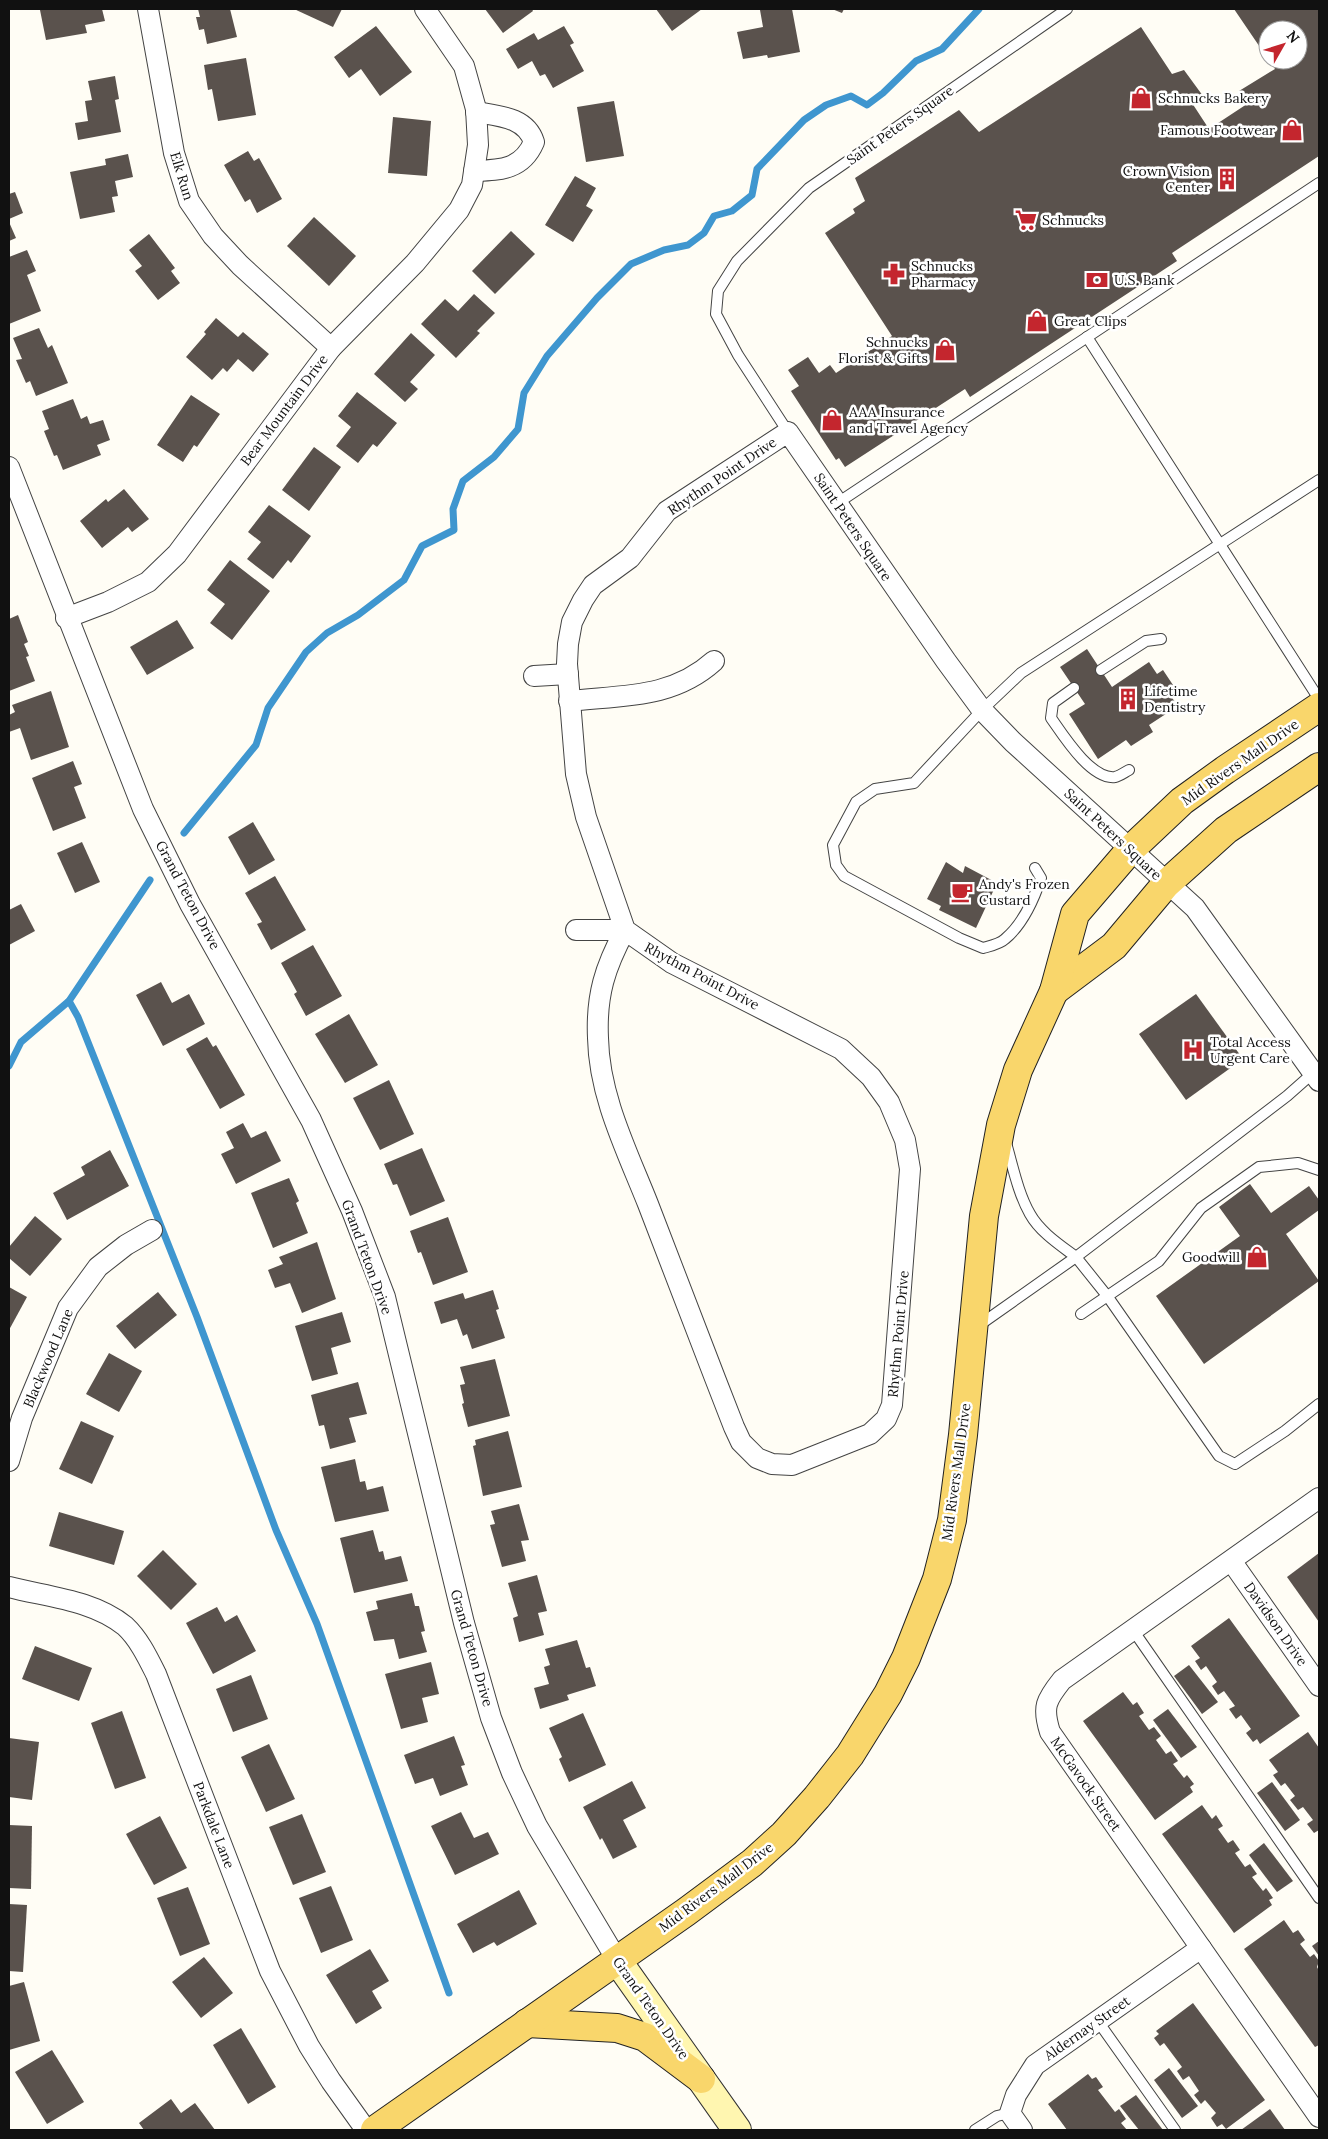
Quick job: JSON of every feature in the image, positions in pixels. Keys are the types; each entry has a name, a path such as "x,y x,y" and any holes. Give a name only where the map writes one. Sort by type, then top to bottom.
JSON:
{"main road":[{"name":"Mid Rivers Mall Drive","path":"375,2130 738,1874 784,1834 817,1798 850,1755 888,1694 906,1658 937,1579 952,1520 963,1435 984,1216 1001,1125 1018,1070 1054,991 1075,914 1130,850 1182,801 1224,770 1319,707"},
{"name":"Mid Rivers Mall Drive","path":"1054,991 1114,946 1166,884 1226,830 1319,767"},
{"path":"527,2023 617,2028 645,2037 701,2079"}],"street":[{"name":"Elk Run","path":"148,9 174,153 188,201 213,236 240,265 331,348"},
{"name":"Bear Mountain Drive","path":"66,618 108,602 148,582 177,554 331,348 415,263 459,210 472,184 478,145 476,112 464,66 424,9"},
{"path":"474,170 508,169 521,162 534,142 531,134 517,122 476,112"},
{"name":"Saint Peters Square","path":"788,432 836,504 982,710 1013,742 1166,884 1195,908 1316,1077"},
{"name":"Rhythm Point Drive","path":"625,930 607,965 600,988 598,1037 603,1078 618,1127 738,1435 746,1448 757,1458 782,1466 801,1462 864,1438 886,1419 893,1398 910,1169 905,1140 892,1108 871,1077 841,1049 672,963 625,930 580,796 573,760 568,644 572,622 583,600 593,585 630,558 656,524 674,506 788,432"},
{"name":"Grand Teton Drive","path":"9,467 66,618 143,809 190,904 311,1120 352,1211 385,1297 464,1623 491,1718 512,1772 537,1826 617,1960 737,2130"},
{"path":"569,701 654,692 671,688 697,676 714,661"},
{"path":"534,676 568,674"},
{"path":"576,930 625,930"},
{"name":"Blackwood Lane","path":"9,1461 22,1418 68,1308 98,1266 126,1245 152,1230"},
{"name":"McGavock Street","path":"1319,1498 1232,1562 1062,1680 1051,1693 1045,1706 1046,1720 1050,1732 1319,2118"},
{"name":"Davidson Drive","path":"1232,1562 1319,1686"},
{"name":"Parkdale Lane","path":"9,1587 92,1607 125,1627 144,1650 156,1674 270,1971 309,2046 330,2081 366,2130"},
{"name":"Aldernay Street","path":"1010,2113 1016,2095 1035,2065 1201,1948"},
{"path":"1010,2113 1022,2130"}],"lane":[{"name":"Saint Peters Square","path":"788,432 738,355 716,314 718,291 737,261 809,188 1067,9"},
{"path":"836,504 1319,182"},
{"path":"1087,337 1319,699"},
{"path":"1035,868 1041,878 1036,895 1020,920 1004,940 983,948 959,938 844,876 836,865 832,845 856,802 874,789 914,783 982,710 1021,673 1319,480"},
{"path":"1101,670 1146,641 1161,639"},
{"path":"1074,688 1053,703 1051,718 1088,765 1104,775 1116,777 1129,770"},
{"path":"973,1329 1076,1257 1279,1102 1316,1077"},
{"path":"1001,1125 1020,1192 1030,1215 1051,1238 1076,1257 1108,1297 1219,1456 1235,1464 1285,1431 1319,1404"},
{"path":"1081,1314 1159,1260 1202,1208 1258,1166 1298,1163 1319,1170"},
{"path":"1133,1630 1319,1898"},
{"path":"1097,2020 1175,2130"},
{"path":"975,2130 997,2116 1010,2113"}],"building":[{"path":"102,9 105,21 85,25 87,33 46,40 40,10"},
{"path":"198,9 230,9 237,37 207,44 204,29 199,30 196,17 200,17"},
{"path":"294,9 342,9 333,27"},
{"path":"485,9 532,9 533,11 503,33"},
{"path":"656,9 702,9 672,31"},
{"path":"792,9 800,52 768,58 767,55 743,59 737,32 763,27 760,10"},
{"path":"832,9 844,9 842,13"},
{"name":"Schnucks","path":"1234,9 1319,9 1319,156 1172,253 1177,261 970,397 965,389 845,467 839,458 836,460 791,391 799,386 788,370 808,357 819,373 830,365 836,373 892,336 825,233 855,213 853,209 865,201 855,178 959,110 979,132 1141,27 1172,74 1184,70 1203,96 1192,103 1209,129 1247,104 1239,91 1273,70 1308,70 1308,20 1258,20 1258,44"},
{"path":"376,26 412,72 380,96 361,69 349,78 334,57"},
{"path":"564,26 574,43 570,45 584,71 553,88 545,74 540,76 532,61 518,69 506,49 534,33 538,40"},
{"path":"246,58 256,115 218,121 212,89 208,90 204,65"},
{"path":"115,76 119,99 115,100 121,132 78,140 75,123 88,121 85,101 92,100 88,81"},
{"path":"614,101 624,156 586,162 577,107"},
{"path":"393,117 431,121 427,176 388,173"},
{"path":"248,151 254,161 259,158 282,199 257,213 250,199 245,202 224,165"},
{"path":"128,154 133,177 115,181 118,196 112,197 115,212 80,219 70,172 106,165 105,159"},
{"path":"575,176 596,188 586,206 593,210 573,242 545,225"},
{"path":"15,192 23,213 9,219 9,194"},
{"path":"314,217 356,256 329,286 287,246"},
{"path":"9,222 16,238 9,241"},
{"path":"511,231 535,254 495,294 472,271"},
{"path":"149,234 175,268 171,271 180,283 158,300 135,271 142,266 129,250"},
{"path":"27,250 36,271 27,275 41,311 9,324 9,257"},
{"path":"474,294 495,313 477,331 480,333 456,358 421,324 445,299 458,311"},
{"path":"216,318 238,337 243,332 269,354 253,372 238,359 227,372 223,368 212,380 186,357 206,334 204,332"},
{"path":"39,328 48,348 52,345 68,383 36,396 30,381 26,383 16,360 22,359 13,338"},
{"path":"411,333 435,355 410,382 418,389 405,402 374,374"},
{"path":"357,392 397,423 377,447 373,444 358,463 336,446 351,427 338,416"},
{"path":"191,395 220,414 197,447 194,445 183,462 157,445"},
{"path":"73,399 81,419 87,416 90,424 103,420 110,440 97,445 101,455 63,470 57,455 54,456 44,431 49,429 42,411"},
{"path":"314,447 341,467 309,511 282,490"},
{"path":"124,489 149,519 132,532 128,527 102,548 80,521 106,499 108,502"},
{"path":"269,505 311,536 291,563 288,560 273,579 247,559 261,542 248,532"},
{"path":"230,560 270,591 232,640 210,623 225,604 207,590"},
{"path":"18,615 28,642 24,644 29,656 26,657 35,681 9,691 9,619"},
{"path":"177,620 194,648 147,675 130,647"},
{"name":"Lifetime Dentistry","path":"1087,649 1112,687 1149,662 1157,674 1163,670 1177,691 1170,695 1178,706 1149,725 1153,732 1131,746 1126,740 1098,759 1069,714 1085,704 1060,667"},
{"path":"51,691 69,747 31,760 20,728 9,732 9,715 15,712 12,705"},
{"path":"73,761 82,784 74,787 86,818 53,831 32,778"},
{"path":"253,822 275,860 249,875 228,837"},
{"path":"82,842 100,882 75,893 57,853"},
{"name":"Andy's Frozen Custard","path":"946,862 963,873 965,866 997,883 976,928 939,910 941,906 927,899"},
{"path":"275,876 306,930 271,950 257,924 262,922 245,893"},
{"path":"21,904 35,931 9,945 9,910"},
{"path":"313,945 342,996 306,1016 294,994 297,992 281,963"},
{"path":"161,982 172,1003 189,994 205,1024 163,1046 136,995"},
{"name":"Total Access Urgent Care","path":"1196,994 1243,1059 1186,1100 1139,1034"},
{"path":"349,1014 378,1065 345,1083 315,1034"},
{"path":"207,1037 213,1047 216,1045 245,1095 220,1109 186,1049"},
{"path":"389,1080 414,1134 380,1150 353,1098"},
{"path":"243,1123 251,1138 266,1131 281,1161 236,1184 221,1154 234,1148 226,1132"},
{"path":"422,1148 445,1201 410,1216 397,1184 393,1185 384,1164"},
{"path":"110,1150 129,1186 67,1220 53,1193 85,1175 81,1167"},
{"path":"289,1178 299,1201 296,1203 308,1233 273,1248 251,1193"},
{"name":"Goodwill","path":"1250,1184 1271,1213 1309,1186 1319,1200 1319,1210 1286,1234 1319,1281 1204,1364 1156,1296 1240,1236 1219,1207"},
{"path":"35,1216 62,1239 30,1276 9,1258 9,1247"},
{"path":"448,1217 468,1272 433,1285 421,1252 418,1253 410,1231"},
{"path":"317,1242 336,1299 302,1313 290,1283 275,1288 268,1270 283,1264 279,1257"},
{"path":"9,1287 27,1297 9,1330"},
{"path":"493,1290 499,1309 496,1310 505,1338 472,1349 467,1334 463,1336 457,1319 441,1324 434,1302 463,1293 465,1299"},
{"path":"158,1292 177,1315 135,1349 116,1326"},
{"path":"342,1312 351,1342 331,1348 338,1374 312,1381 295,1326"},
{"path":"109,1353 142,1371 119,1412 86,1394"},
{"path":"495,1359 510,1416 468,1427 462,1404 464,1403 460,1385 465,1384 460,1367"},
{"path":"358,1382 367,1414 349,1418 356,1442 330,1449 324,1425 319,1426 311,1395"},
{"path":"81,1421 114,1436 92,1484 59,1469"},
{"path":"508,1431 522,1487 483,1496 473,1446 476,1445 475,1440"},
{"path":"355,1459 360,1482 365,1481 367,1490 383,1486 389,1511 335,1522 321,1467"},
{"path":"519,1504 529,1540 521,1541 526,1561 502,1567 490,1525 495,1524 491,1511"},
{"path":"59,1512 124,1531 114,1565 49,1546"},
{"path":"373,1530 379,1552 383,1551 385,1560 401,1556 408,1581 354,1593 340,1538"},
{"path":"163,1550 197,1584 171,1610 137,1576"},
{"path":"1319,1553 1319,1622 1287,1577"},
{"path":"537,1575 547,1611 538,1613 544,1635 519,1642 513,1618 518,1616 508,1583"},
{"path":"412,1593 415,1606 419,1606 425,1631 421,1632 427,1652 399,1659 394,1639 374,1641 366,1612 378,1609 376,1601"},
{"path":"217,1607 225,1622 237,1615 256,1651 213,1674 186,1623"},
{"path":"1229,1618 1300,1716 1260,1744 1257,1739 1253,1742 1246,1733 1251,1729 1241,1715 1236,1719 1229,1709 1235,1706 1224,1691 1218,1695 1212,1686 1217,1682 1206,1666 1201,1670 1195,1661 1200,1658 1191,1646"},
{"path":"577,1640 586,1668 590,1667 596,1686 567,1695 569,1700 540,1709 534,1688 549,1684 544,1667 550,1665 545,1649"},
{"path":"35,1646 92,1668 79,1701 22,1679"},
{"path":"431,1662 439,1694 422,1698 428,1722 401,1729 385,1674"},
{"path":"1189,1665 1218,1702 1202,1714 1174,1676"},
{"path":"251,1675 268,1719 233,1732 216,1689"},
{"path":"1123,1692 1133,1705 1137,1702 1144,1713 1139,1716 1149,1730 1154,1727 1161,1736 1156,1740 1166,1754 1171,1751 1178,1761 1173,1764 1184,1778 1187,1775 1194,1784 1190,1787 1193,1792 1155,1820 1083,1721"},
{"path":"1168,1709 1197,1747 1181,1758 1153,1720"},
{"path":"122,1711 146,1778 115,1789 91,1723"},
{"path":"583,1713 606,1765 569,1782 559,1759 562,1757 549,1728"},
{"path":"1308,1732 1319,1748 1319,1830 1314,1833 1307,1824 1313,1820 1303,1807 1298,1810 1290,1800 1295,1796 1285,1783 1281,1786 1273,1775 1278,1772 1269,1760"},
{"path":"454,1736 465,1765 461,1766 468,1785 440,1796 433,1778 415,1784 404,1755"},
{"path":"9,1738 39,1742 32,1800 9,1797"},
{"path":"269,1744 295,1799 266,1812 241,1757"},
{"path":"632,1781 646,1808 623,1820 637,1847 613,1859 602,1838 600,1840 583,1807"},
{"path":"1272,1782 1300,1820 1285,1831 1257,1793"},
{"path":"1202,1805 1212,1819 1216,1815 1223,1826 1218,1829 1228,1843 1233,1840 1240,1850 1235,1853 1245,1867 1250,1864 1257,1874 1252,1877 1263,1891 1266,1888 1273,1898 1269,1900 1272,1905 1234,1933 1162,1834"},
{"path":"461,1812 474,1838 488,1832 499,1854 455,1875 431,1826"},
{"path":"302,1814 326,1872 293,1885 269,1827"},
{"path":"160,1816 187,1868 154,1885 126,1834"},
{"path":"9,1825 32,1826 31,1889 9,1888"},
{"path":"1264,1843 1293,1881 1277,1892 1249,1855"},
{"path":"331,1886 353,1940 321,1953 299,1898"},
{"path":"188,1887 210,1944 180,1956 157,1898"},
{"path":"519,1890 537,1924 497,1946 494,1942 473,1953 457,1924"},
{"path":"9,1904 27,1905 23,1972 9,1971"},
{"path":"1284,1920 1293,1933 1298,1930 1305,1940 1300,1944 1310,1957 1314,1954 1319,1961 1317,1967 1319,1971 1319,2045 1315,2047 1244,1949"},
{"path":"1319,1941 1319,1956 1312,1946"},
{"path":"370,1949 389,1981 372,1991 382,2008 356,2024 326,1975"},
{"path":"204,1957 233,1993 201,2018 172,1982"},
{"path":"24,1982 40,2041 9,2050 9,1986"},
{"path":"1193,2003 1265,2100 1226,2129 1222,2124 1217,2127 1211,2118 1216,2113 1205,2100 1201,2104 1194,2095 1199,2091 1189,2076 1183,2080 1177,2071 1182,2067 1164,2043 1160,2046 1154,2038 1159,2034 1156,2031"},
{"path":"241,2028 276,2087 248,2104 213,2045"},
{"path":"52,2050 84,2102 47,2124 15,2072"},
{"path":"1169,2068 1198,2106 1182,2118 1154,2080"},
{"path":"1088,2074 1092,2079 1096,2077 1103,2087 1098,2090 1115,2112 1119,2109 1126,2119 1121,2123 1127,2130 1067,2130 1048,2104"},
{"path":"1136,2095 1163,2130 1139,2130 1120,2106"},
{"path":"171,2099 181,2113 195,2103 215,2130 144,2130 139,2123"},
{"path":"1270,2109 1285,2130 1241,2130"}],"waterway":[{"path":"184,833 256,745 268,708 306,652 327,633 358,615 404,580 422,546 454,530 453,509 463,481 494,457 518,429 524,393 547,356 597,298 631,264 664,250 688,245 704,233 714,216 732,211 752,195 757,169 804,120 826,105 851,96 867,105 883,93 916,61 942,49 979,9"},
{"path":"9,1066 21,1042 69,1001 150,880"},
{"path":"69,1001 78,1017 197,1317 276,1530 317,1624 449,1993"}],"place":[{"name":"Schnucks Bakery","path":"1141,98"},
{"name":"Famous Footwear","path":"1292,130"},
{"name":"Crown Vision Center","path":"1227,179"},
{"name":"Schnucks","path":"1026,220"},
{"name":"Schnucks Pharmacy","path":"894,274"},
{"name":"U.S. Bank","path":"1097,280"},
{"name":"Great Clips","path":"1037,321"},
{"name":"Schnucks Florist & Gifts","path":"945,350"},
{"name":"AAA Insurance and Travel Agency","path":"832,420"},
{"name":"Lifetime Dentistry","path":"1128,699"},
{"name":"Andy's Frozen Custard","path":"962,892"},
{"name":"Total Access Urgent Care","path":"1193,1050"},
{"name":"Goodwill","path":"1257,1257"}]}
